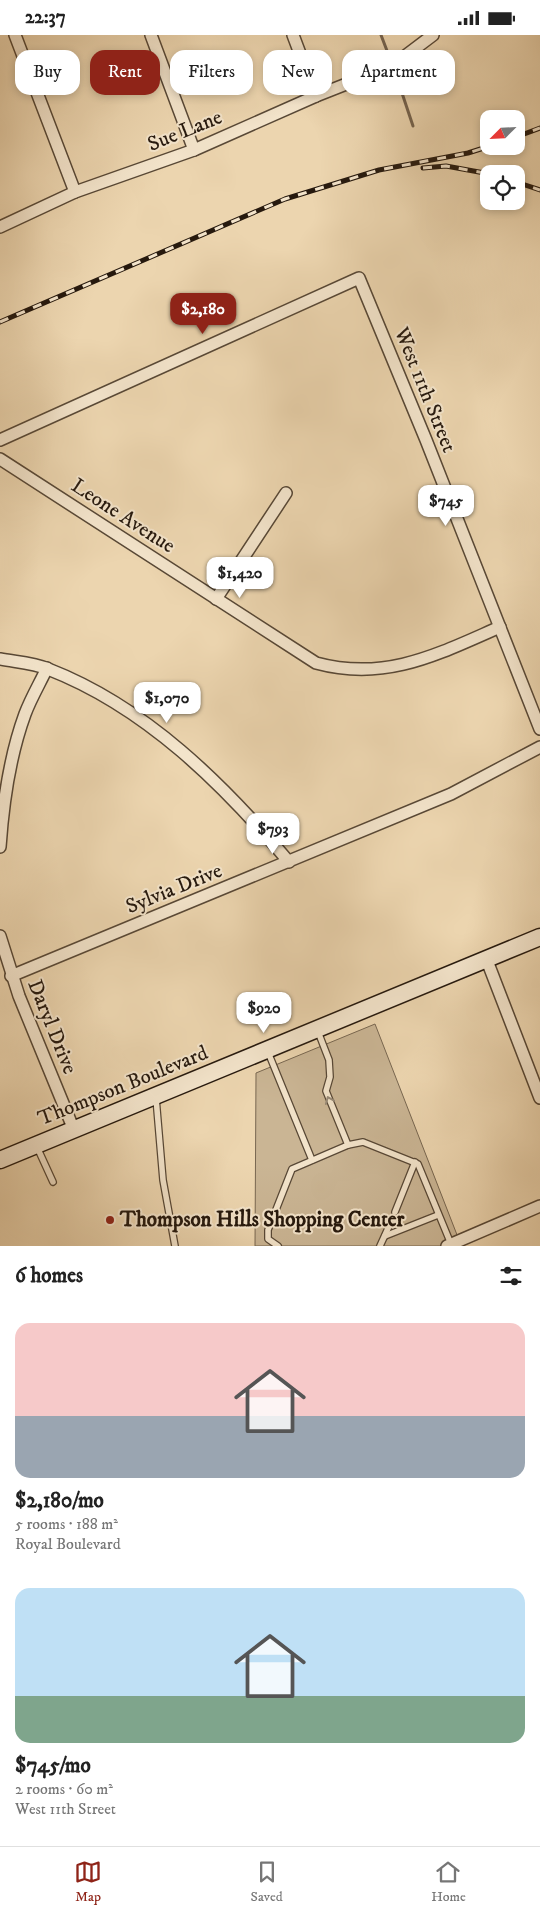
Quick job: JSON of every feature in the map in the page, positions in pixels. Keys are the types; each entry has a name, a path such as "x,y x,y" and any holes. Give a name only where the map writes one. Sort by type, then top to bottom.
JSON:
{"main road":[{"name":"Thompson Boulevard","path":"0,1160 540,937"}],"street":[{"path":"15,35 75,192"},
{"path":"150,35 194,150"},
{"path":"293,35 316,96"},
{"name":"Sue Lane","path":"0,227 75,192 194,150 316,96 392,66 433,35"},
{"name":"West 11th Street","path":"0,440 359,278 540,729"},
{"name":"Leone Avenue","path":"0,459 316,663 339,669 364,671 392,667 429,657 500,627"},
{"path":"216,599 286,493"},
{"path":"0,659 47,668 97,691 134,716 180,750 209,775 250,816 289,862"},
{"path":"0,847 13,757 25,713 47,668"},
{"name":"Sylvia Drive","path":"12,976 451,794 540,747"},
{"name":"Daryl Drive","path":"0,937 12,976 74,1130"},
{"path":"486,959 540,1098"},
{"path":"449,1245 540,1206"}],"lane":[{"path":"317,1029 329,1060 330,1077 326,1091 348,1145"},
{"path":"267,1050 312,1159"},
{"path":"156,1096 163,1180 175,1246"},
{"path":"278,1246 268,1239 268,1230 289,1172 312,1159 358,1142 371,1143 415,1162 420,1168 449,1245"},
{"path":"36,1145 53,1182"},
{"path":"395,1212 415,1162"},
{"path":"385,1236 438,1215"},
{"path":"380,1246 390,1224"}],"shaded area":[{"path":"375,1024 459,1240 443,1246 255,1246 256,1073"}],"waterway":[{"path":"381,35 387,50"},
{"path":"403,95 413,126"}],"railway":[{"path":"525,134 540,128"},
{"path":"0,322 285,199 379,170 480,149"},
{"path":"423,168 446,166 480,172"},
{"path":"525,185 540,190"}],"place":[{"name":"Thompson Hills Shopping Center","path":"110,1220"}]}
